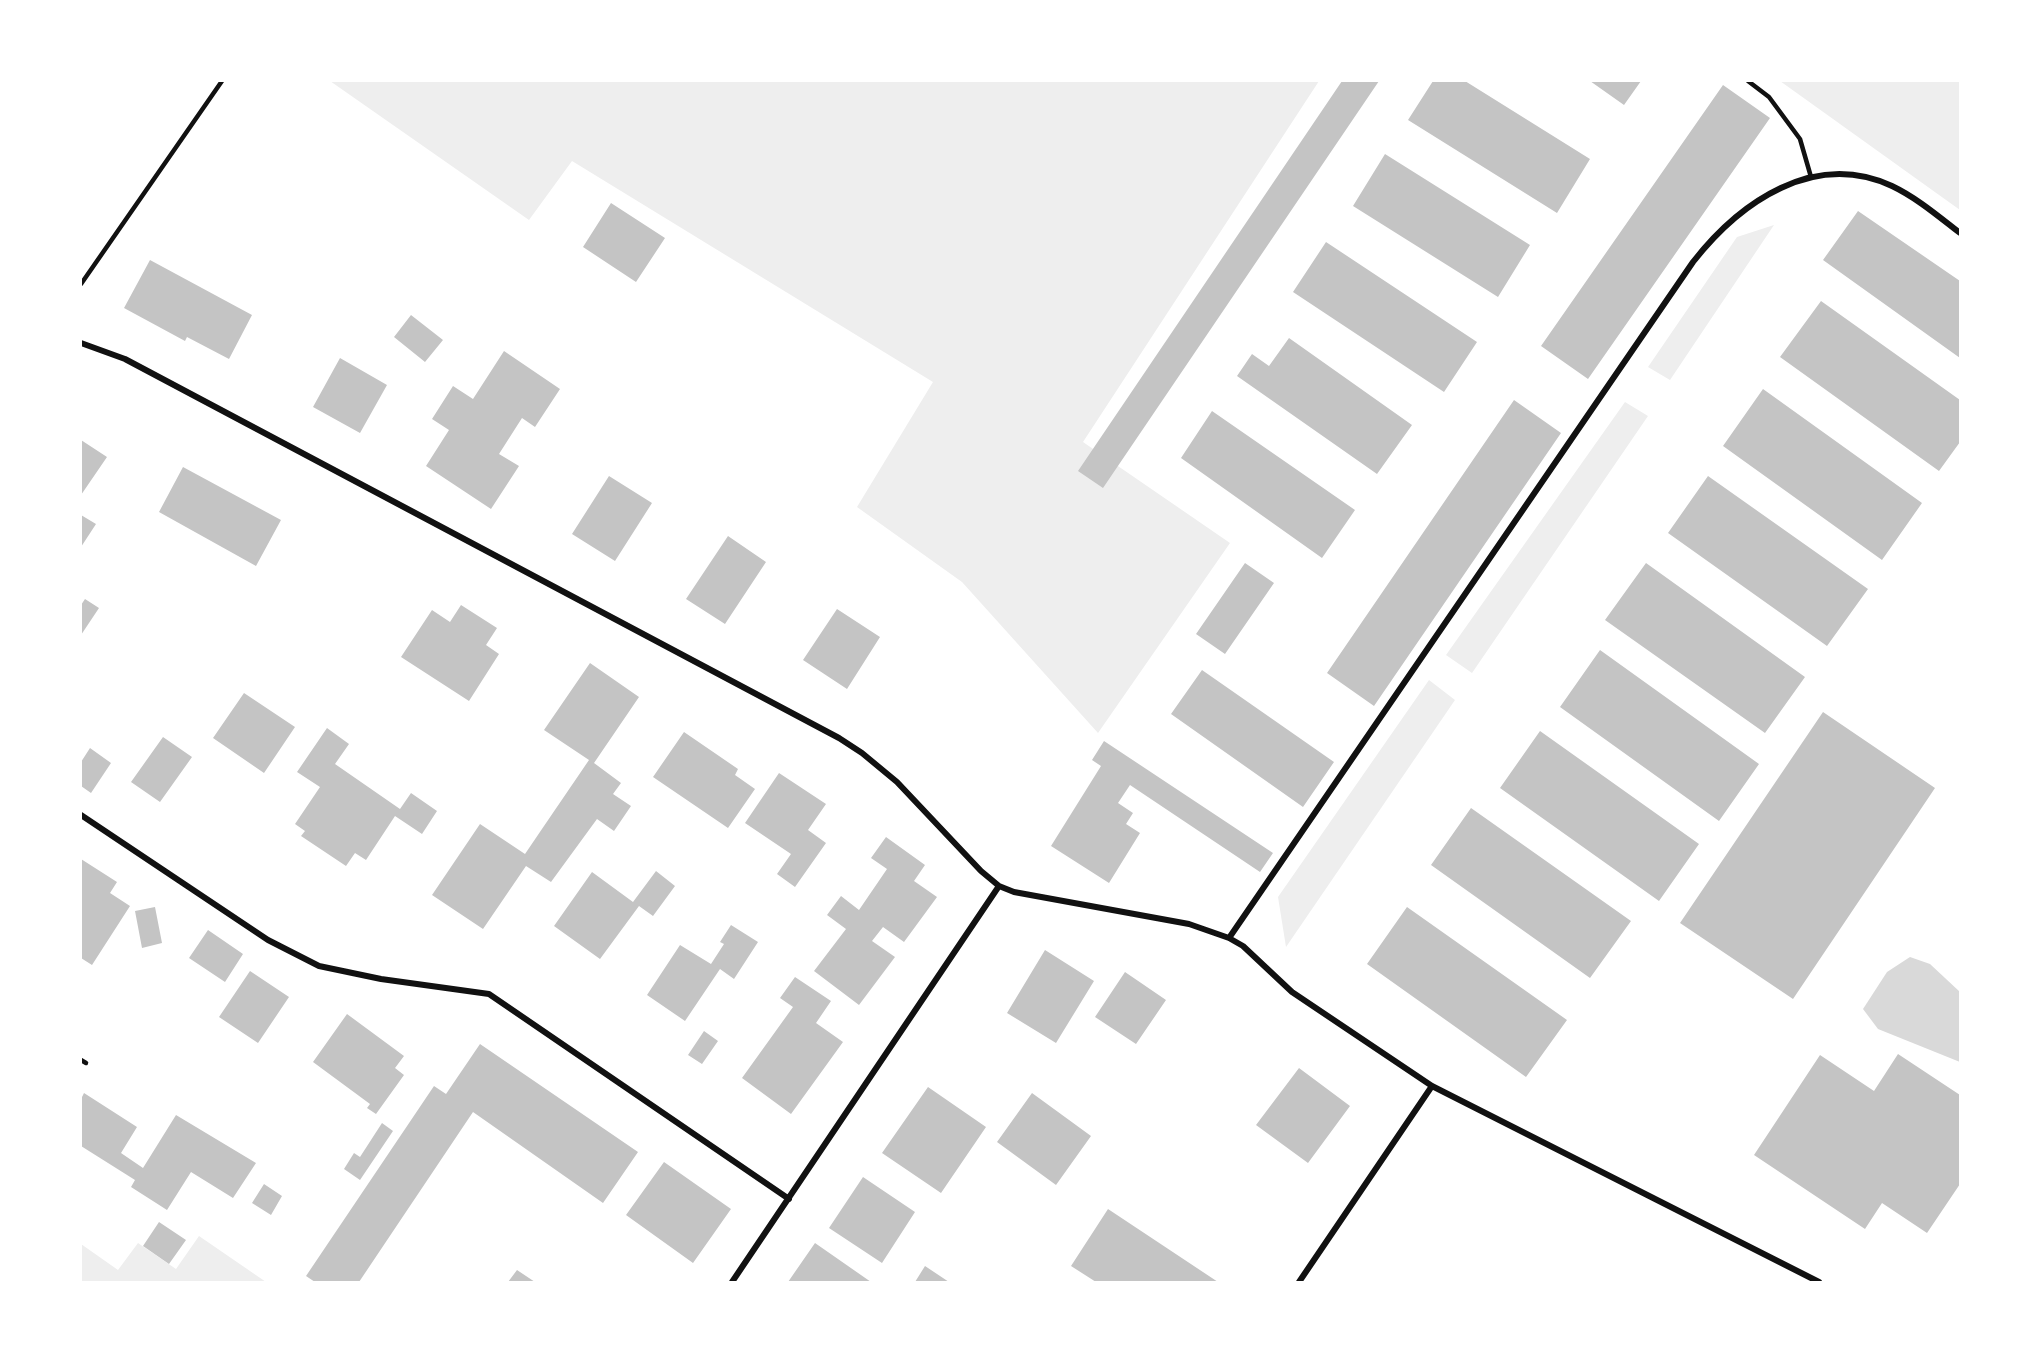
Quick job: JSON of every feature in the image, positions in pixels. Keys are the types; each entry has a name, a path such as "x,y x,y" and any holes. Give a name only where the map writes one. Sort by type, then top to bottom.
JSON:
{"street":[{"path":"1229,938 1715,234 1738,214 1788,184 1811,177 1838,173 1866,177 1892,186 1920,202 1960,233"},
{"path":"81,343 125,359 839,738 881,767 905,789 981,871 999,886 1014,892 1189,924 1229,938 1243,946 1292,992 1432,1086 1819,1282"},
{"path":"81,815 268,940 319,966 381,979 489,994 789,1199"},
{"path":"732,1282 999,886"},
{"path":"1299,1282 1432,1086"}],"lane":[{"path":"81,284 222,81"},
{"path":"1748,81 1769,97 1800,139 1811,177"}],"shaded area":[{"path":"330,81 1319,81 1083,442 1230,543 1098,733 962,582 857,507 933,382 572,161 529,220"},
{"path":"1780,81 1960,81 1960,210"},
{"path":"1774,225 1670,380 1648,367 1737,237"},
{"path":"1625,402 1648,416 1472,673 1446,655"},
{"path":"1429,680 1455,700 1286,947 1278,897"},
{"path":"1910,957 1930,964 1960,992 1960,1062 1878,1029 1863,1009 1887,972"},
{"path":"199,1236 266,1282 81,1282 81,1244 118,1270 138,1243 176,1269"}],"building":[{"path":"1342,81 1379,81 1103,488 1078,471"},
{"path":"1433,81 1465,81 1590,159 1557,213 1408,120"},
{"path":"1590,81 1641,81 1624,105"},
{"path":"1723,85 1770,118 1588,379 1541,346"},
{"path":"1385,154 1530,245 1498,297 1353,206"},
{"path":"611,203 665,238 636,282 583,247"},
{"path":"1858,211 1960,281 1960,358 1823,260"},
{"path":"1326,242 1477,342 1444,392 1293,292"},
{"path":"150,260 252,315 229,359 187,337 185,341 124,308"},
{"path":"1821,301 1960,400 1960,442 1939,471 1780,357"},
{"path":"411,315 443,340 425,362 394,337"},
{"path":"1289,338 1412,425 1377,474 1237,376 1252,354 1269,366"},
{"path":"504,351 560,389 535,427 522,418 499,454 519,466 491,509 426,466 449,430 432,419 453,386 473,399"},
{"path":"340,358 387,385 360,433 313,407"},
{"path":"1763,389 1922,503 1882,560 1723,446"},
{"path":"1514,400 1561,433 1374,706 1327,673"},
{"path":"1212,411 1355,510 1322,558 1181,458"},
{"path":"81,440 107,457 81,495"},
{"path":"183,467 281,520 256,566 159,512"},
{"path":"609,476 652,503 615,561 572,534"},
{"path":"1708,476 1868,589 1827,646 1668,533"},
{"path":"81,515 96,524 81,547"},
{"path":"728,536 766,562 725,624 686,599"},
{"path":"1245,563 1274,583 1225,654 1196,634"},
{"path":"1646,563 1805,677 1765,733 1605,620"},
{"path":"85,599 99,608 81,635 81,605"},
{"path":"461,605 497,628 486,645 499,654 469,701 401,657 432,610 450,622"},
{"path":"837,609 880,637 847,689 803,660"},
{"path":"1600,650 1759,764 1719,821 1560,707"},
{"path":"590,663 639,697 594,763 621,783 613,794 631,806 614,831 597,819 551,882 526,866 483,929 432,895 480,824 525,854 589,760 544,730"},
{"path":"1202,670 1334,762 1303,807 1171,714"},
{"path":"244,693 295,727 264,773 213,738"},
{"path":"1823,712 1935,788 1793,999 1680,923"},
{"path":"327,728 349,744 335,764 400,809 411,793 437,811 422,834 395,816 366,860 355,853 346,866 301,836 305,831 295,824 320,787 297,772"},
{"path":"1540,731 1699,844 1659,901 1500,788"},
{"path":"684,732 738,769 735,775 755,789 728,828 653,777"},
{"path":"163,737 192,757 160,802 131,782"},
{"path":"1104,741 1273,853 1260,872 1130,785 1118,803 1133,813 1126,824 1140,833 1109,883 1051,846 1101,766 1092,760"},
{"path":"90,748 111,763 91,793 81,786 81,762"},
{"path":"779,773 826,804 808,830 826,843 795,887 777,874 791,854 745,823"},
{"path":"1471,808 1631,921 1590,978 1431,865"},
{"path":"886,837 925,865 914,881 937,897 904,942 883,927 872,941 895,957 859,1005 814,971 846,929 827,915 841,896 859,910 887,869 871,858"},
{"path":"81,859 117,882 110,893 130,906 92,965 81,958"},
{"path":"656,871 675,886 653,916 639,906 600,959 554,926 592,872 633,902"},
{"path":"155,907 162,943 142,948 135,911"},
{"path":"1407,907 1567,1020 1526,1077 1367,964"},
{"path":"731,925 758,942 734,979 720,969 685,1021 647,995 680,945 711,964 724,944 720,942"},
{"path":"208,930 243,954 225,982 189,958"},
{"path":"1045,950 1094,981 1056,1043 1007,1013"},
{"path":"250,971 289,997 258,1043 219,1017"},
{"path":"1125,972 1166,1000 1136,1044 1095,1017"},
{"path":"795,977 831,1001 816,1023 843,1042 791,1114 742,1078 793,1007 780,998"},
{"path":"347,1014 404,1056 395,1068 404,1075 376,1114 367,1108 370,1104 313,1062"},
{"path":"704,1031 718,1041 702,1064 688,1055"},
{"path":"480,1044 638,1152 603,1203 473,1112 359,1282 315,1282 306,1276 434,1086 446,1094"},
{"path":"1898,1054 1960,1095 1960,1184 1927,1233 1882,1203 1865,1229 1754,1155 1820,1055 1874,1091"},
{"path":"1299,1068 1350,1106 1308,1163 1256,1125"},
{"path":"928,1087 986,1127 941,1193 882,1153"},
{"path":"84,1093 137,1127 121,1153 143,1168 176,1115 256,1163 233,1198 191,1172 167,1210 131,1187 135,1180 81,1146 81,1099"},
{"path":"1032,1093 1091,1136 1056,1185 997,1142"},
{"path":"382,1123 393,1131 360,1180 344,1169 354,1153 360,1157"},
{"path":"664,1162 731,1209 693,1263 626,1215"},
{"path":"863,1177 915,1212 882,1263 829,1228"},
{"path":"264,1184 282,1196 271,1215 252,1203"},
{"path":"1108,1209 1218,1282 1096,1282 1071,1266"},
{"path":"159,1222 186,1240 169,1264 143,1246"},
{"path":"815,1243 871,1282 788,1282"},
{"path":"925,1266 949,1282 915,1282"},
{"path":"517,1270 535,1282 508,1282"}]}
